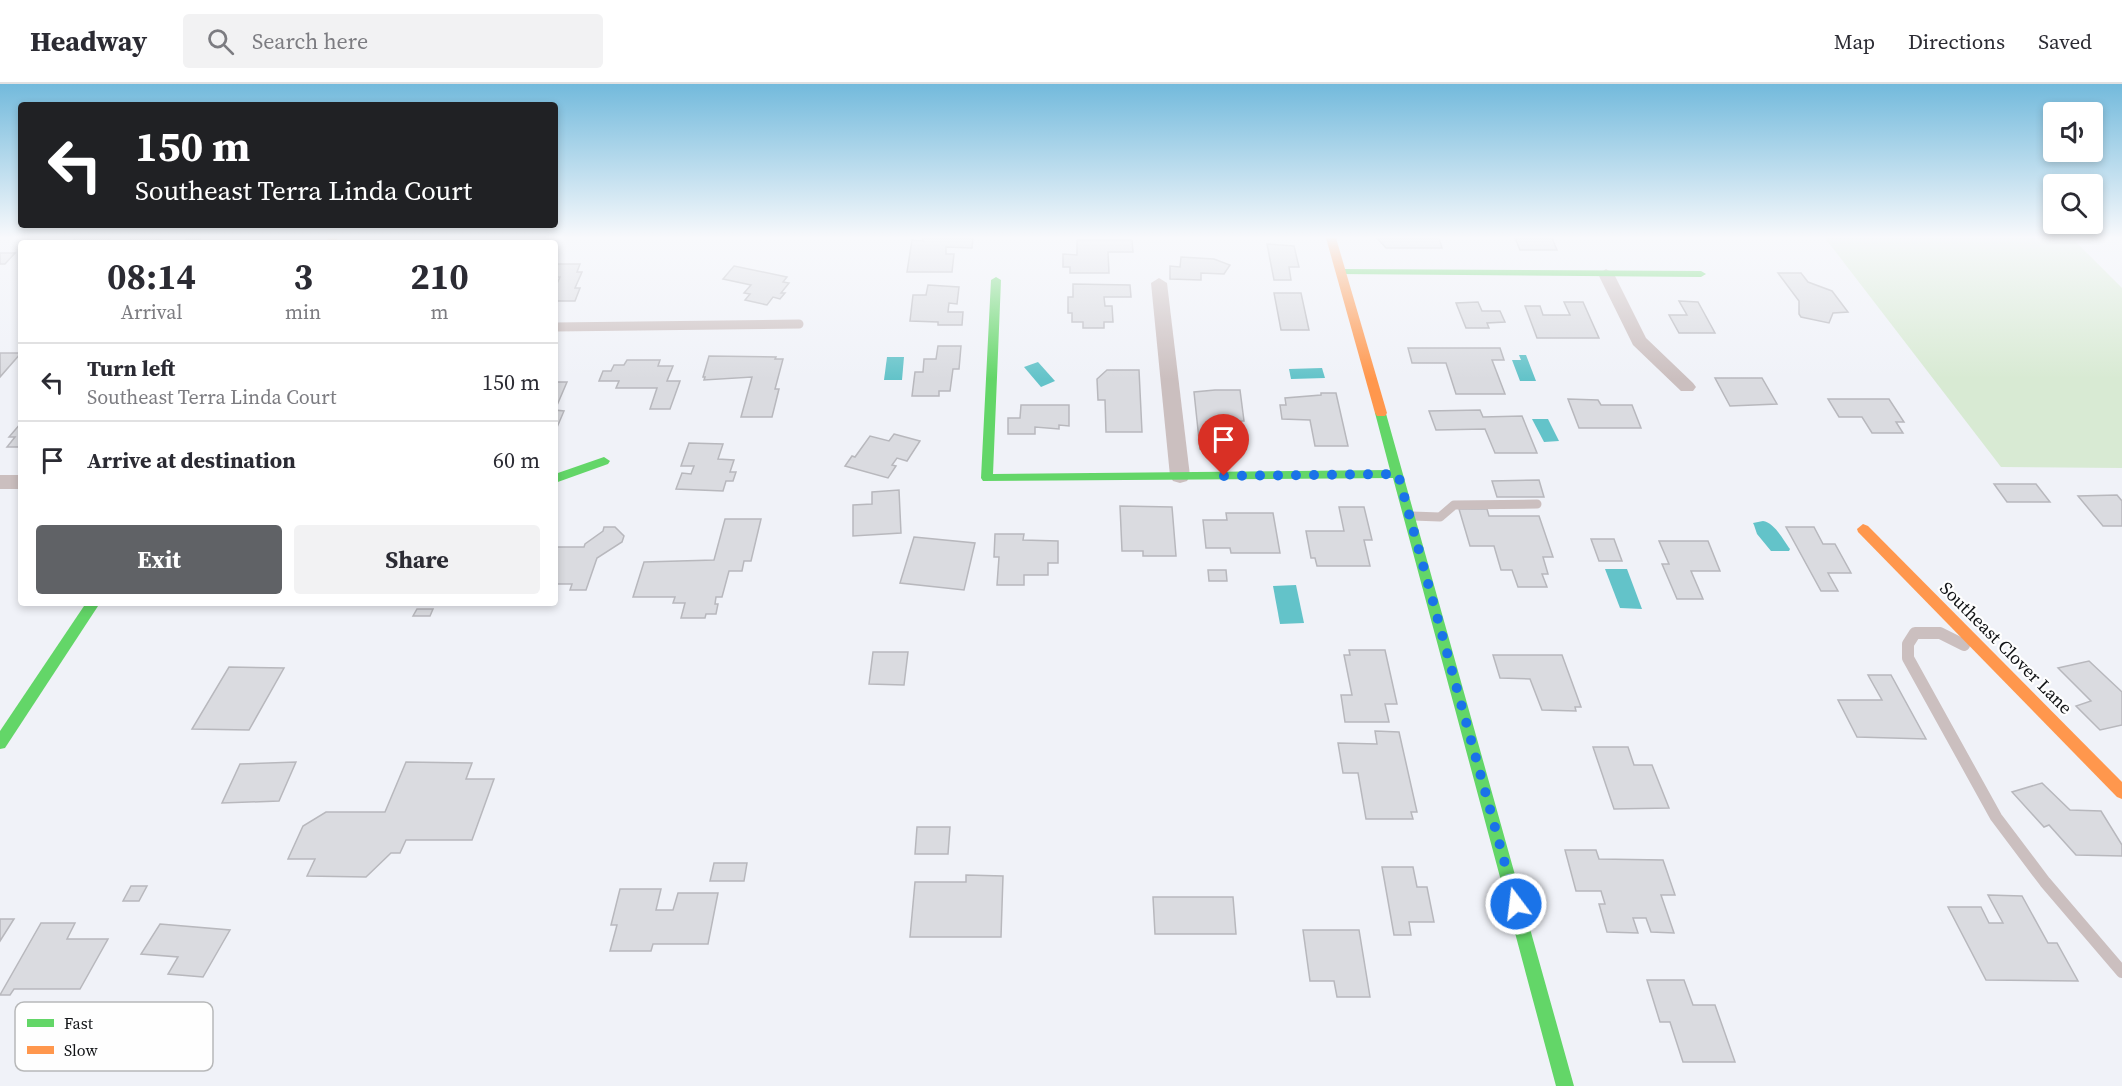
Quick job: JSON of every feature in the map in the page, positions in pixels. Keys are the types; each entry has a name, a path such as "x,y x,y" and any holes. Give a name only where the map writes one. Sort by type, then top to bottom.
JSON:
{"street":[{"path":"996,285 987,478 1398,474"},
{"path":"1159,285 1180,476"},
{"path":"1345,285 1412,516 1565,1086"},
{"path":"1611,285 1639,341 1687,387"},
{"path":"558,478 604,461"},
{"path":"0,482 18,482"},
{"name":"Southeast Clover Lane","path":"1863,530 2122,792"},
{"path":"0,743 91,606"}],"lane":[{"path":"558,327 799,324"},
{"path":"1412,516 1440,517 1454,505 1537,504"},
{"path":"1984,652 1940,633 1915,633 1908,644 1908,658 1996,817 2045,882 2122,972"}],"green space":[{"path":"1861,285 2119,285 2122,288 2122,468 2001,467"}],"water":[{"path":"1519,355 1526,355 1536,381 1520,381 1512,360 1521,360"},
{"path":"887,357 904,357 902,380 884,380"},
{"path":"1038,362 1055,381 1041,387 1024,367"},
{"path":"1322,368 1325,378 1291,379 1289,369"},
{"path":"1532,419 1548,419 1559,441 1544,442"},
{"path":"1763,521 1775,528 1790,549 1789,551 1771,551 1757,534 1753,523"},
{"path":"1605,569 1627,569 1642,609 1620,608"},
{"path":"1296,585 1304,623 1280,624 1273,586"}],"building":[{"path":"558,285 576,285 575,288 580,288 575,301 558,301"},
{"path":"751,285 788,285 781,293 785,293 780,299 773,297 767,305 745,300 750,294 744,293"},
{"path":"928,285 959,287 957,304 949,303 948,312 963,312 962,325 938,325 938,322 910,321 913,295 926,295"},
{"path":"1073,285 1130,285 1131,297 1104,297 1105,306 1112,306 1113,322 1104,322 1104,328 1083,328 1083,322 1072,322 1072,313 1068,313 1068,297 1073,297"},
{"path":"1787,285 1815,285 1832,291 1848,312 1833,313 1829,323 1801,317 1799,301"},
{"path":"1274,293 1301,293 1309,330 1281,330"},
{"path":"1679,301 1698,302 1715,333 1679,333 1669,315 1687,315"},
{"path":"1478,302 1482,311 1500,311 1505,322 1487,323 1489,328 1466,328 1456,303"},
{"path":"1564,302 1583,302 1599,338 1537,338 1525,306 1540,306 1543,315 1570,315"},
{"path":"938,346 961,346 959,369 953,369 950,391 939,391 939,396 912,396 915,372 923,372 924,359 936,359"},
{"path":"1408,348 1500,348 1504,360 1492,360 1505,394 1456,394 1446,363 1412,363"},
{"path":"0,353 18,353 18,356 0,377"},
{"path":"709,356 783,359 775,389 779,389 772,417 741,417 752,377 704,380"},
{"path":"627,360 660,360 658,366 673,366 667,381 680,381 670,409 650,409 657,388 616,388 619,381 599,381 603,371 611,371 614,365 624,365"},
{"path":"1107,370 1139,370 1142,432 1106,432 1105,400 1098,400 1097,379"},
{"path":"1715,378 1762,378 1777,404 1730,406"},
{"path":"558,382 567,382 558,403"},
{"path":"1240,390 1244,421 1220,421 1223,449 1200,449 1194,392"},
{"path":"1321,393 1336,393 1348,446 1315,446 1310,420 1282,419 1280,405 1286,405 1285,398 1321,395"},
{"path":"1568,399 1598,400 1601,405 1632,405 1641,428 1579,428"},
{"path":"1828,399 1889,399 1904,422 1896,422 1903,433 1872,433 1862,417 1839,417"},
{"path":"1021,405 1069,405 1069,426 1059,425 1059,429 1035,427 1035,434 1008,434 1008,418 1020,418"},
{"path":"558,410 564,411 558,425"},
{"path":"1480,410 1483,417 1522,416 1537,453 1495,453 1485,429 1436,430 1429,411"},
{"path":"18,426 18,447 7,447 15,437 9,437"},
{"path":"894,434 920,441 907,461 897,458 892,465 896,466 888,478 845,466 852,456 855,457 870,436 889,441"},
{"path":"689,443 723,444 718,459 734,460 730,472 736,472 733,481 726,481 723,491 676,489 682,473 691,474 694,466 681,466"},
{"path":"1539,480 1544,497 1497,497 1492,481"},
{"path":"1994,484 2036,484 2050,502 2007,502"},
{"path":"899,490 901,533 853,536 853,505 872,504 872,492"},
{"path":"2117,495 2122,501 2122,526 2103,526 2078,496"},
{"path":"1120,506 1172,507 1176,556 1143,556 1143,551 1122,551"},
{"path":"1339,507 1364,507 1372,540 1364,540 1370,566 1317,566 1315,558 1311,558 1306,531 1344,531"},
{"path":"1459,509 1487,509 1489,516 1539,516 1553,557 1543,557 1548,574 1542,574 1547,587 1518,587 1512,570 1501,570 1494,546 1470,546"},
{"path":"1226,513 1273,513 1280,553 1231,553 1230,548 1206,548 1203,520 1227,520"},
{"path":"725,519 761,519 751,561 744,561 742,571 729,571 722,597 716,597 715,604 718,604 716,614 706,614 705,618 681,618 685,603 673,603 675,597 633,597 644,562 714,560"},
{"path":"604,527 615,527 624,536 622,542 597,558 586,590 570,590 572,584 558,584 558,547 584,547 603,531"},
{"path":"1786,527 1814,527 1823,544 1835,544 1851,573 1828,573 1838,591 1821,591"},
{"path":"995,534 1024,534 1023,540 1058,541 1058,563 1048,563 1048,575 1024,575 1024,585 997,585 999,557 994,557"},
{"path":"914,537 975,543 964,590 900,583"},
{"path":"1591,539 1614,539 1622,561 1599,561"},
{"path":"1659,541 1708,541 1720,571 1691,571 1703,599 1677,599 1662,564 1669,564"},
{"path":"1208,570 1226,570 1227,581 1209,581"},
{"path":"417,609 433,609 430,616 413,616"},
{"path":"1349,650 1385,650 1397,704 1385,704 1389,722 1345,722 1341,695 1352,695 1344,655 1350,655"},
{"path":"873,652 908,652 904,685 869,684"},
{"path":"1493,655 1562,655 1581,707 1575,707 1576,711 1542,710 1530,679 1500,678"},
{"path":"2089,661 2122,692 2122,725 2100,730 2076,706 2091,701 2058,668"},
{"path":"229,667 284,668 249,730 192,729"},
{"path":"1868,675 1891,675 1926,739 1857,737 1838,700 1882,700"},
{"path":"1375,731 1399,732 1417,812 1411,812 1413,819 1366,819 1358,773 1343,773 1338,743 1377,744"},
{"path":"1593,747 1628,747 1634,765 1652,765 1669,808 1614,809"},
{"path":"296,762 279,801 222,803 240,764"},
{"path":"406,762 472,763 466,779 494,779 472,840 406,840 400,853 391,853 366,877 307,876 315,859 288,859 303,826 326,812 385,812"},
{"path":"2042,783 2070,810 2101,811 2122,845 2122,856 2076,855 2049,825 2044,827 2012,792"},
{"path":"917,827 950,827 948,854 915,854"},
{"path":"1565,850 1596,850 1599,859 1663,860 1675,895 1661,895 1674,933 1651,932 1646,918 1633,918 1638,933 1607,932 1599,904 1605,904 1601,891 1576,891"},
{"path":"714,863 747,863 744,881 710,881"},
{"path":"1382,867 1413,867 1417,887 1427,887 1434,922 1409,922 1411,935 1394,935"},
{"path":"966,875 1003,876 1001,937 910,937 915,882 966,882"},
{"path":"131,886 147,886 139,901 123,901"},
{"path":"620,889 661,889 656,910 673,910 678,893 718,893 708,944 653,944 651,951 610,951 617,925 611,925"},
{"path":"1988,895 2022,896 2048,943 2057,943 2078,981 1986,980 1948,907 1981,907 1989,923 2003,923"},
{"path":"1153,897 1233,897 1236,934 1155,934"},
{"path":"0,919 14,919 0,941"},
{"path":"41,923 75,923 67,939 108,939 80,989 14,989 10,995 0,995"},
{"path":"160,924 230,930 203,977 168,974 178,957 141,954"},
{"path":"1303,930 1359,930 1370,997 1337,997 1334,981 1310,981"},
{"path":"1647,980 1684,980 1693,1005 1715,1005 1735,1062 1683,1062 1670,1022 1660,1022"}],"traffic: fast":[{"path":"996,285 987,478 1398,474"},
{"path":"1381,413 1565,1086"},
{"path":"558,478 604,461"},
{"path":"0,743 91,606"}],"traffic: slow":[{"path":"1344,285 1381,413"},
{"path":"1863,529 2122,792"}],"route":[{"path":"1224,476 1398,474 1412,516 1516,904"}]}
